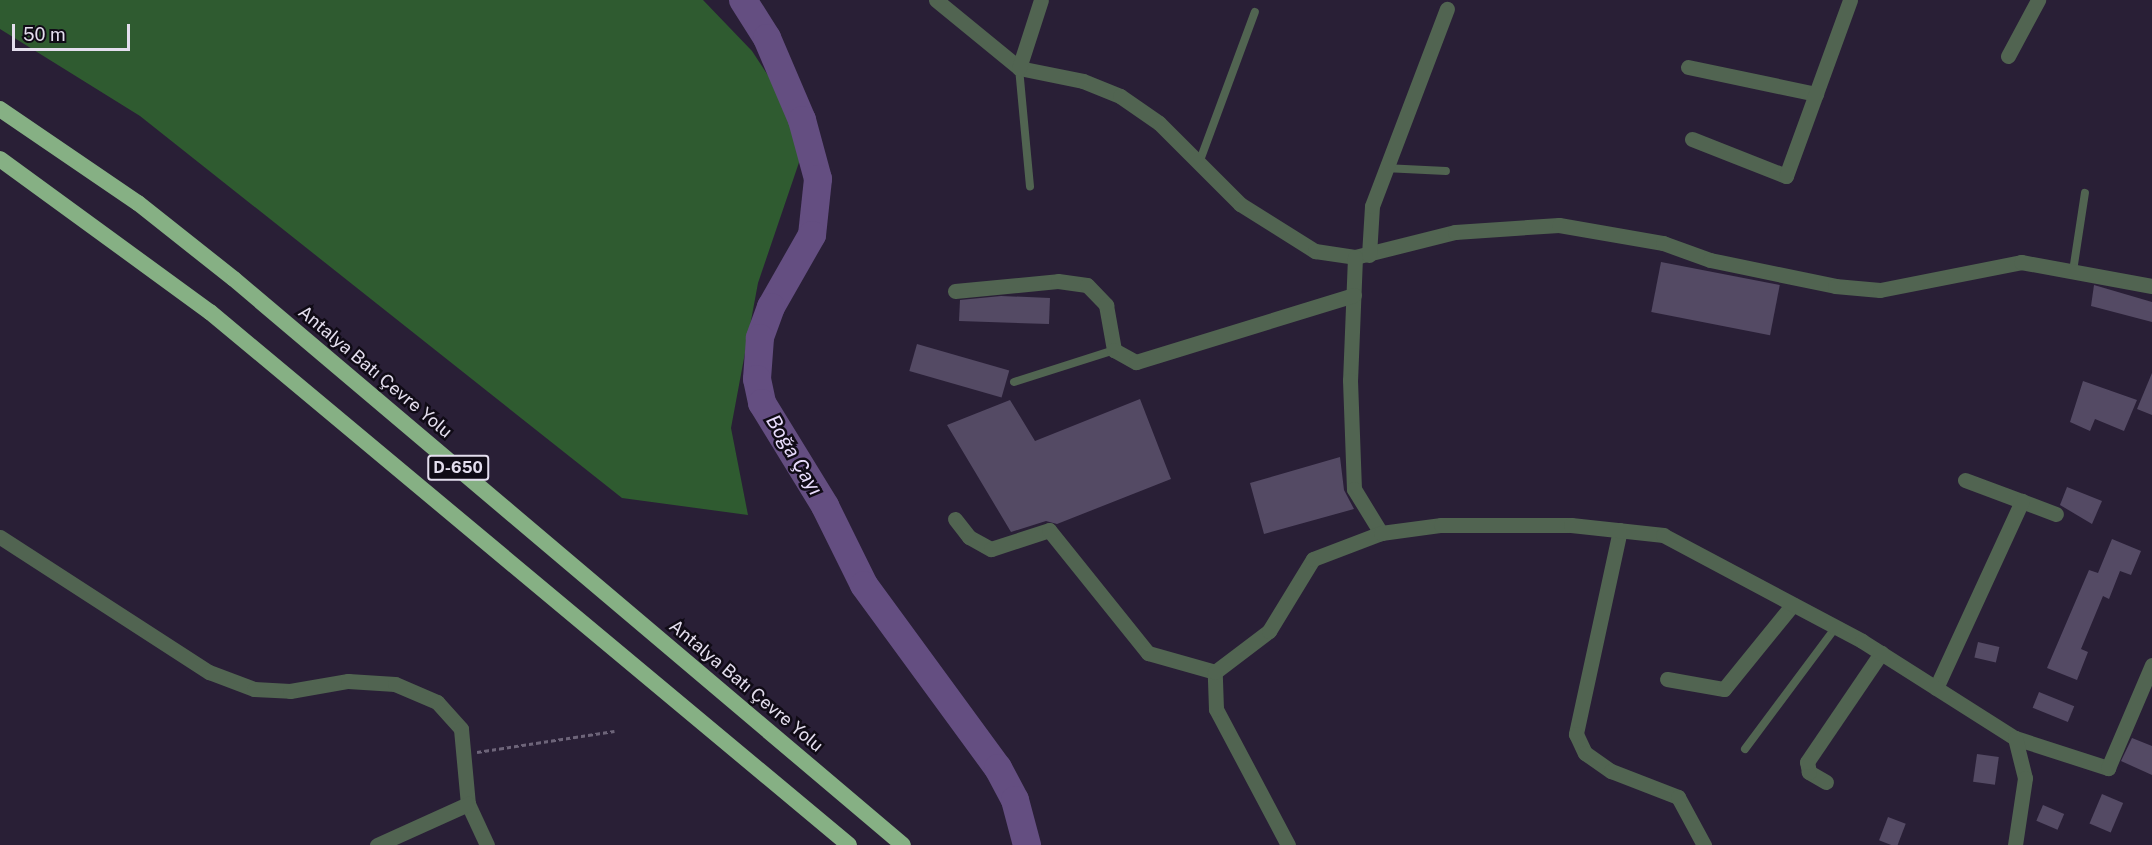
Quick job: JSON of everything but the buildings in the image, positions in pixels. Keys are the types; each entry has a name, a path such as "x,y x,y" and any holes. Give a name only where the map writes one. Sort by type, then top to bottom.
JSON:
{"highway":[{"name":"Antalya Batı Çevre Yolu","path":"0,109 138,203 234,279 903,845"},
{"path":"0,159 210,312 849,845"}],"street":[{"path":"936,0 1019,68 1083,81 1120,96 1159,123 1240,204 1315,251 1362,256 1455,232 1559,225 1663,243 1710,260 1766,272 1880,290 2021,262 2073,271 2099,280 2152,286"},
{"path":"1019,68 1041,0"},
{"path":"1692,139 1786,176 1850,0"},
{"path":"2008,56 2038,0"},
{"path":"1381,533 1354,489 1354,295 1372,206 1384,168 1447,9"},
{"path":"1688,67 1816,94"},
{"path":"955,291 1058,281 1087,285 1106,305 1114,350 1136,362 1354,295"},
{"path":"1965,480 2056,514"},
{"path":"1936,688 2022,501"},
{"path":"955,519 969,537 991,549 1049,530 1148,653 1215,672"},
{"path":"1215,672 1269,631 1313,559 1381,533 1441,525 1620,530 1663,535 1836,627 2015,738 2108,768 2152,665"},
{"path":"1620,530 1576,734 1585,753 1611,771 1678,797 1704,845"},
{"path":"0,537 209,672 266,690 348,681 395,684 437,702 461,729 467,753 468,804 486,845"},
{"path":"1666,680 1724,689 1792,604"},
{"path":"1826,782 1809,772 1807,762 1881,653"},
{"path":"1215,672 1216,709 1288,845"},
{"path":"2015,738 2025,778 2015,845"},
{"path":"377,845 468,804"}],"lane":[{"path":"1198,163 1255,12"},
{"path":"1019,68 1030,186"},
{"path":"1384,168 1446,171"},
{"path":"2073,271 2085,193"},
{"path":"1014,382 1114,350"},
{"path":"1744,749 1836,627"}],"path":[{"path":"467,753 614,731"}],"green space":[{"path":"0,0 703,0 752,51 808,136 758,283 731,428 748,515 622,498 140,116 0,29"}],"waterway":[{"name":"Boğa Çayı","path":"743,0 767,38 802,120 818,179 812,235 771,307 760,338 757,379 762,403 825,506 864,585 998,768 1015,800 1027,845"}]}
